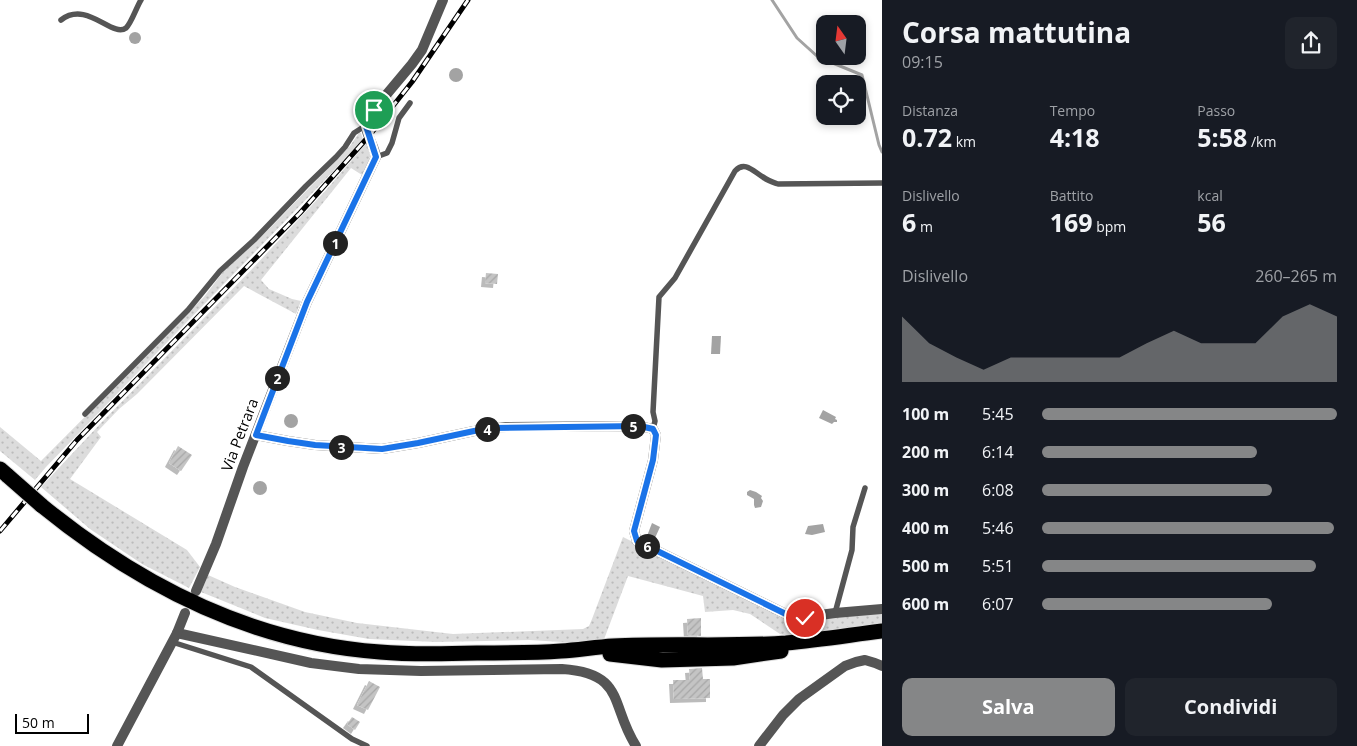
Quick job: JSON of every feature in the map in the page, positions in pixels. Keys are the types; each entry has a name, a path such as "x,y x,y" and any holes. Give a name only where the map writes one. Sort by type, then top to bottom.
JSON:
{"highway":[{"path":"4,473 73,531 157,584 220,614 276,633 310,642 379,652 423,654 561,651 613,646 786,642 882,631"},
{"path":"561,651 612,654 662,660 733,658 882,638"}],"street":[{"path":"376,157 366,126 366,120 422,50 443,0"},
{"name":"Via Petrara","path":"196,591 216,544 243,467 307,302 376,157"},
{"path":"256,435 315,445 382,449 474,431 506,427 640,426 653,429 656,435 653,460 634,531 637,541 792,617 805,618 882,609"},
{"path":"118,746 185,613"},
{"path":"174,638 311,663 359,669 421,671 562,668 577,670 595,676 609,685 619,705 628,732 636,746"},
{"path":"759,746 783,714 799,699 845,666 865,660 882,666"}],"lane":[{"path":"95,12 107,19 118,29 124,29 128,26 141,0"},
{"path":"61,20 66,13 75,7"},
{"path":"376,157 387,153 399,118 410,103"},
{"path":"85,414 188,310 220,271 254,240 336,157 354,133 366,126"},
{"path":"653,429 655,421 653,412 659,297 675,278 738,167 747,167 769,181 778,184 882,183"},
{"path":"835,613 852,550 853,527 865,488"},
{"path":"174,638 251,666 352,739 367,746"}],"shaded area":[{"path":"133,32 137,32 141,38 137,44 133,44 129,40 129,36"},
{"path":"456,68 461,70 463,75 461,80 456,82 451,80 449,75 451,70"},
{"path":"359,133 361,133 363,139 324,181 35,480 0,451 0,427 41,461 204,297 223,272 270,228 350,146"},
{"path":"369,140 370,158 362,175 351,168 261,280 269,289 301,301 296,314 244,286 97,432 101,437 70,479 187,550 200,567 189,588 142,564 90,529 41,487 253,268 327,189"},
{"path":"712,336 721,336 720,354 711,354"},
{"path":"823,410 836,417 837,422 832,424 819,418"},
{"path":"291,414 296,416 298,421 296,426 291,428 286,426 284,421 286,416"},
{"path":"257,481 263,481 267,488 263,495 257,495 253,491 253,485"},
{"path":"750,490 762,496 761,507 755,508 754,499 747,495 747,492"},
{"path":"652,523 660,527 655,538 647,536"},
{"path":"823,524 825,532 812,535 805,534 808,526"},
{"path":"623,537 791,621 801,623 882,611 882,626 792,637 780,634 750,614 733,610 705,612 703,596 628,576 603,642 578,643 529,640 436,642 369,639 265,618 201,592 208,575 235,587 305,612 357,623 453,634 583,629 589,626"}],"building":[{"path":"486,273 498,274 497,284 485,283"},
{"path":"178,446 192,455 181,471 169,463"},
{"path":"701,618 701,636 688,635 687,619"},
{"path":"702,668 703,679 710,679 710,698 674,699 673,680 690,680 689,669"},
{"path":"369,681 380,687 368,710 357,705"},
{"path":"352,717 360,722 355,730 347,724"}],"waterway":[{"path":"772,0 797,38 818,57 862,75 882,152"}],"railway":[{"path":"0,531 77,440 300,213 369,136 412,82 468,0"}],"route":[{"path":"374,110 366,120 366,130 376,152 376,157 307,302 256,435 315,445 382,449 474,431 506,427 647,427 653,429 656,435 653,460 634,531 637,541 792,617 805,618"}]}
